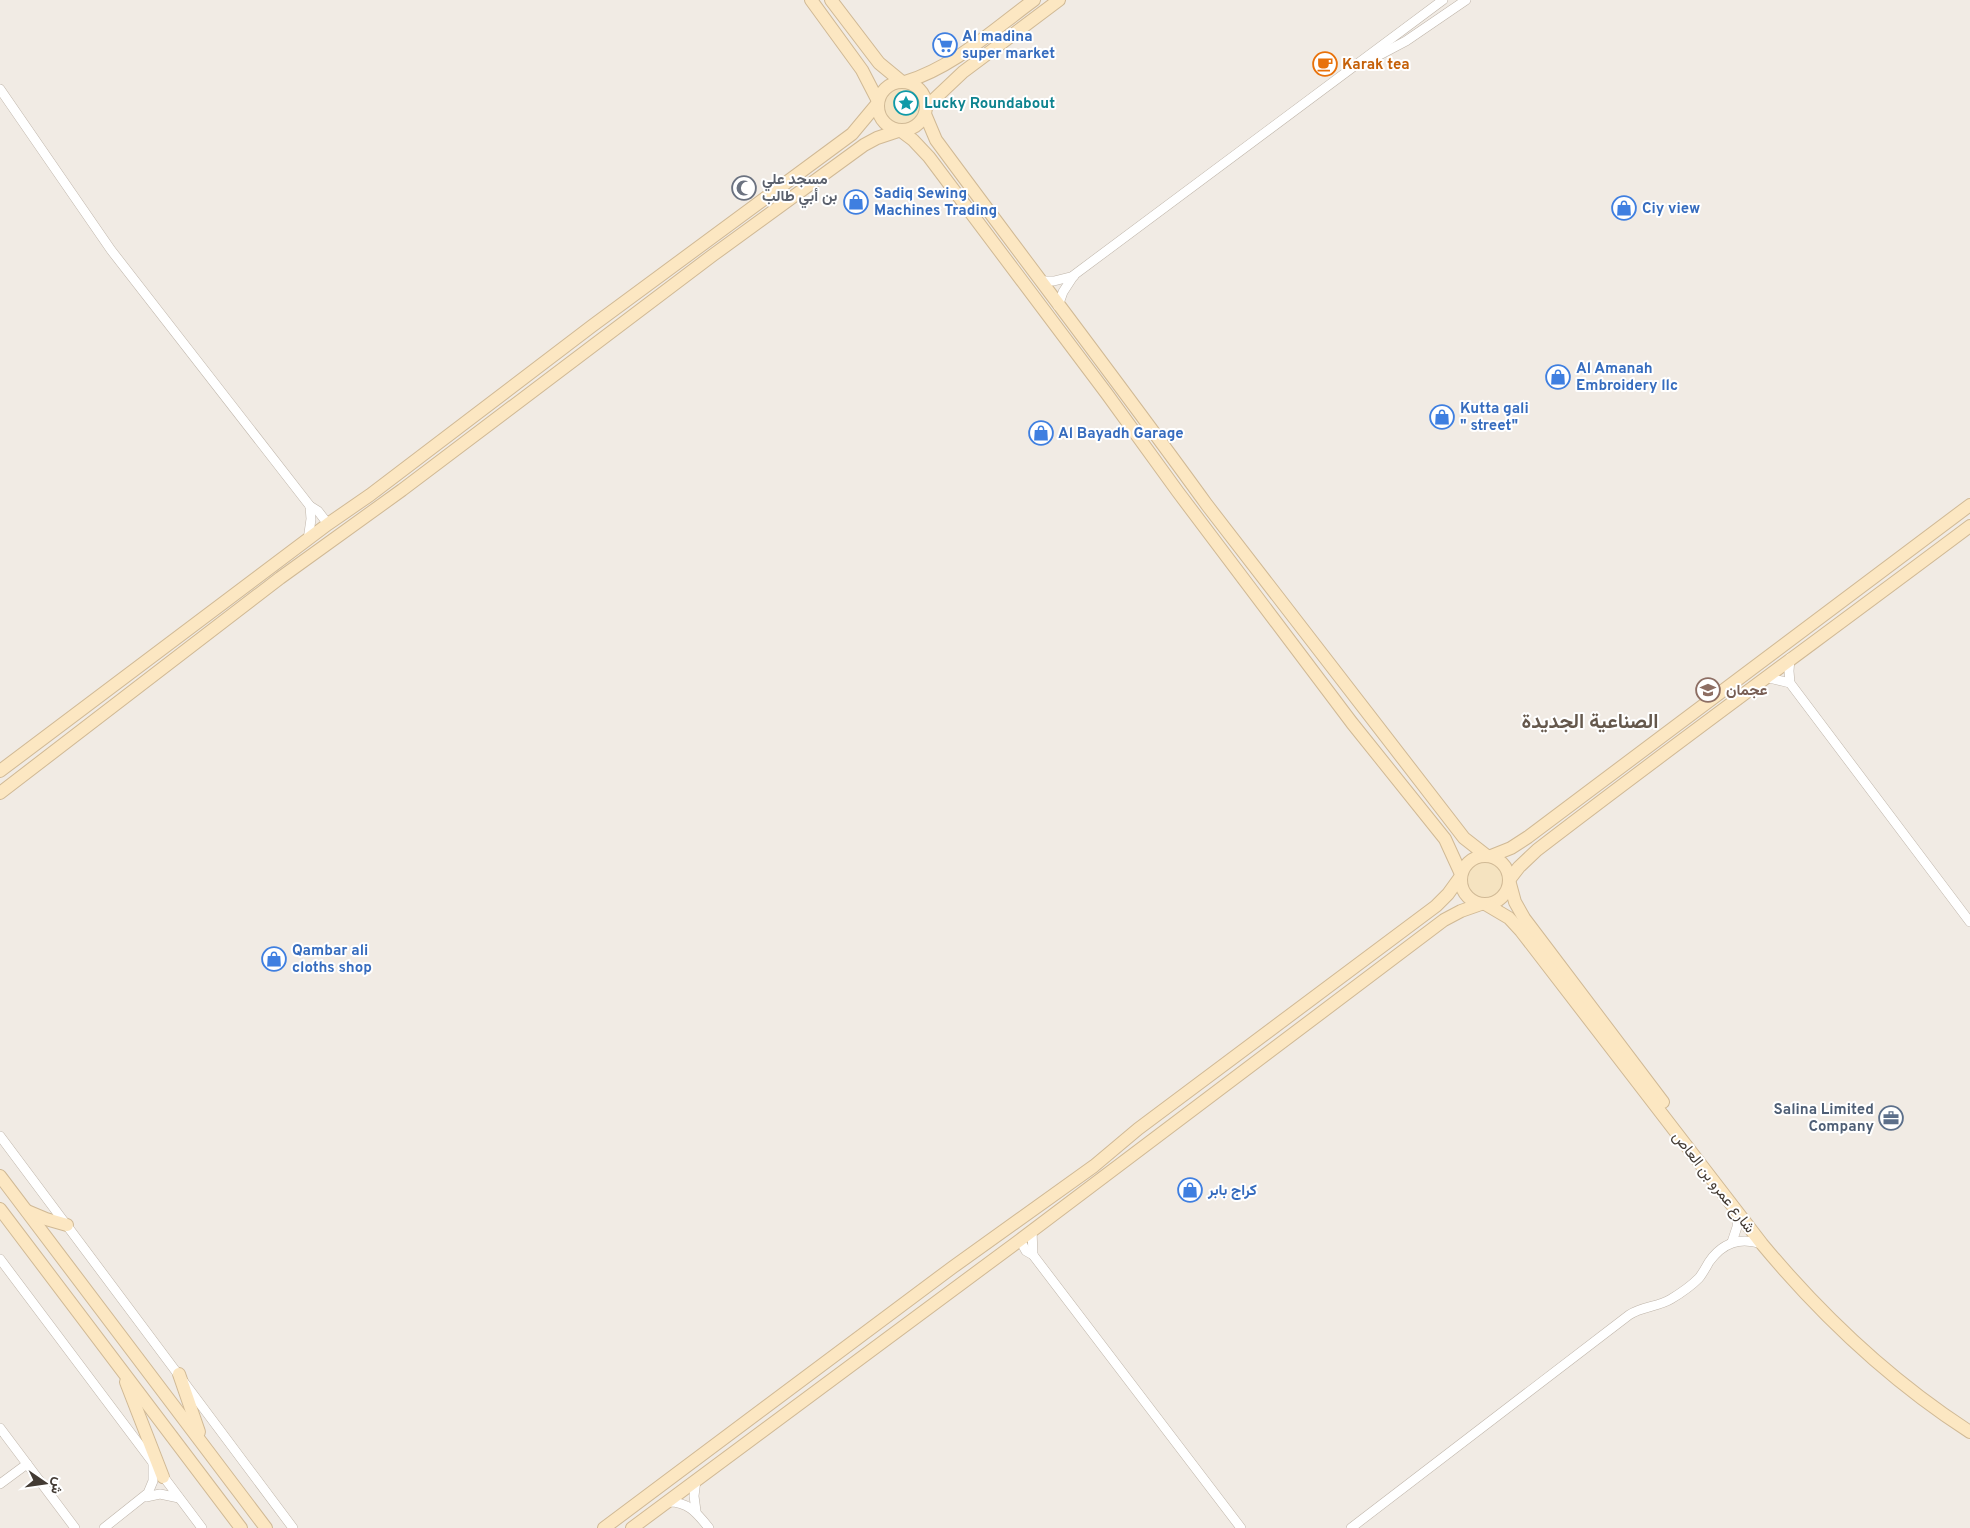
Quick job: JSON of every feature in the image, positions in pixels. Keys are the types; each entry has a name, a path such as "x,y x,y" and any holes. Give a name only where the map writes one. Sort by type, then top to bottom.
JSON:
{"main road":[{"path":"811,0 862,70 878,102 878,111 884,124 913,140 929,157 1352,724 1445,839 1461,875 1460,882 1465,894 1470,899 1484,904"},
{"path":"632,1528 1020,1240 1444,920 1461,911 1493,903 1503,897 1509,880 1508,873 1502,862 1489,856 1464,838 1207,505 1167,448 1058,306 936,140 925,110 925,100 918,88 903,82 879,64 831,0"},
{"path":"0,770 328,524 370,495 592,326 852,134 878,102 886,87 894,83 926,75 946,64 1034,0"},
{"path":"0,792 304,561 828,171 870,141 916,126 925,110 963,72 1060,0"},
{"path":"1135,431 1144,436 1159,454 1166,453 1167,448"},
{"path":"1178,492 1179,485 1187,483 1207,505"},
{"path":"352,526 356,516 370,495"},
{"path":"604,1528 814,1369 1094,1166 1138,1129 1436,906 1448,894 1471,860 1476,857 1489,856 1506,850 1528,836 1970,505"},
{"path":"304,561 311,549 328,536 330,530 328,524"},
{"path":"1509,880 1531,855 1790,658 1970,526"},
{"path":"1832,629 1839,620 1874,593 1878,586 1876,576"},
{"name":"شارع عمرو بن العاص","path":"1509,880 1515,902 1524,918 1783,1259 1829,1308 1888,1362 1923,1391 1970,1424"},
{"name":"شارع عمرو بن العاص","path":"1484,904 1502,913 1516,924 1762,1244 1818,1308 1882,1366 1936,1409 1970,1432"},
{"path":"0,1176 266,1528"},
{"path":"1020,1240 1019,1231 1022,1226 1051,1203 1053,1195"},
{"path":"0,1209 6,1221 119,1366 241,1528"},
{"path":"26,1210 46,1219 67,1225"},
{"path":"119,1366 163,1477"},
{"path":"737,1450 747,1433 810,1383 814,1377 814,1369"},
{"path":"179,1374 203,1444"}],"street":[{"path":"1040,281 1061,280 1074,275 1443,0"},
{"path":"1356,66 1406,42 1466,0"},
{"path":"0,89 106,243 310,506 318,511 328,524"},
{"path":"1058,306 1063,292 1074,275"},
{"path":"308,540 312,519 310,506"},
{"path":"1790,658 1790,683 1970,922"},
{"path":"1765,677 1790,683"},
{"path":"0,1136 293,1528"},
{"path":"1351,1528 1629,1315 1644,1307 1670,1300 1692,1284 1702,1275 1712,1259 1732,1242 1737,1227 1738,1212"},
{"path":"1032,1230 1033,1255"},
{"path":"1020,1240 1026,1251 1033,1255 1241,1528"},
{"path":"1732,1242 1748,1241 1762,1244"},
{"path":"0,1259 202,1528"},
{"path":"0,1428 75,1528"},
{"path":"104,1528 145,1497 152,1485 153,1463"},
{"path":"0,1484 27,1464"},
{"path":"696,1480 694,1496 696,1512"},
{"path":"145,1497 160,1494 179,1498"},
{"path":"666,1502 682,1503 696,1512 709,1528"}],"sand":[{"path":"903,86 917,92 923,106 917,120 903,126 889,120 883,106 889,92"},
{"path":"1485,862 1497,868 1503,880 1497,892 1485,898 1473,892 1467,880 1473,868"}],"place":[{"name":"Al madina super market","path":"945,45"},
{"name":"Karak tea","path":"1325,64"},
{"name":"Lucky Roundabout","path":"906,103"},
{"name":"مسجد علي بن أبي طالب","path":"744,188"},
{"name":"Sadiq Sewing Machines Trading","path":"856,202"},
{"name":"Ciy view","path":"1624,208"},
{"name":"Al Amanah Embroidery llc","path":"1558,377"},
{"name":"Kutta gali \" street\"","path":"1442,417"},
{"name":"Al Bayadh Garage","path":"1041,433"},
{"name":"عجمان","path":"1708,690"},
{"name":"Qambar ali cloths shop","path":"274,959"},
{"name":"Salina Limited Company","path":"1891,1118"},
{"name":"كراج بابر","path":"1190,1190"}],"district":[{"name":"الصناعية الجديدة","path":"1590,721"}]}
